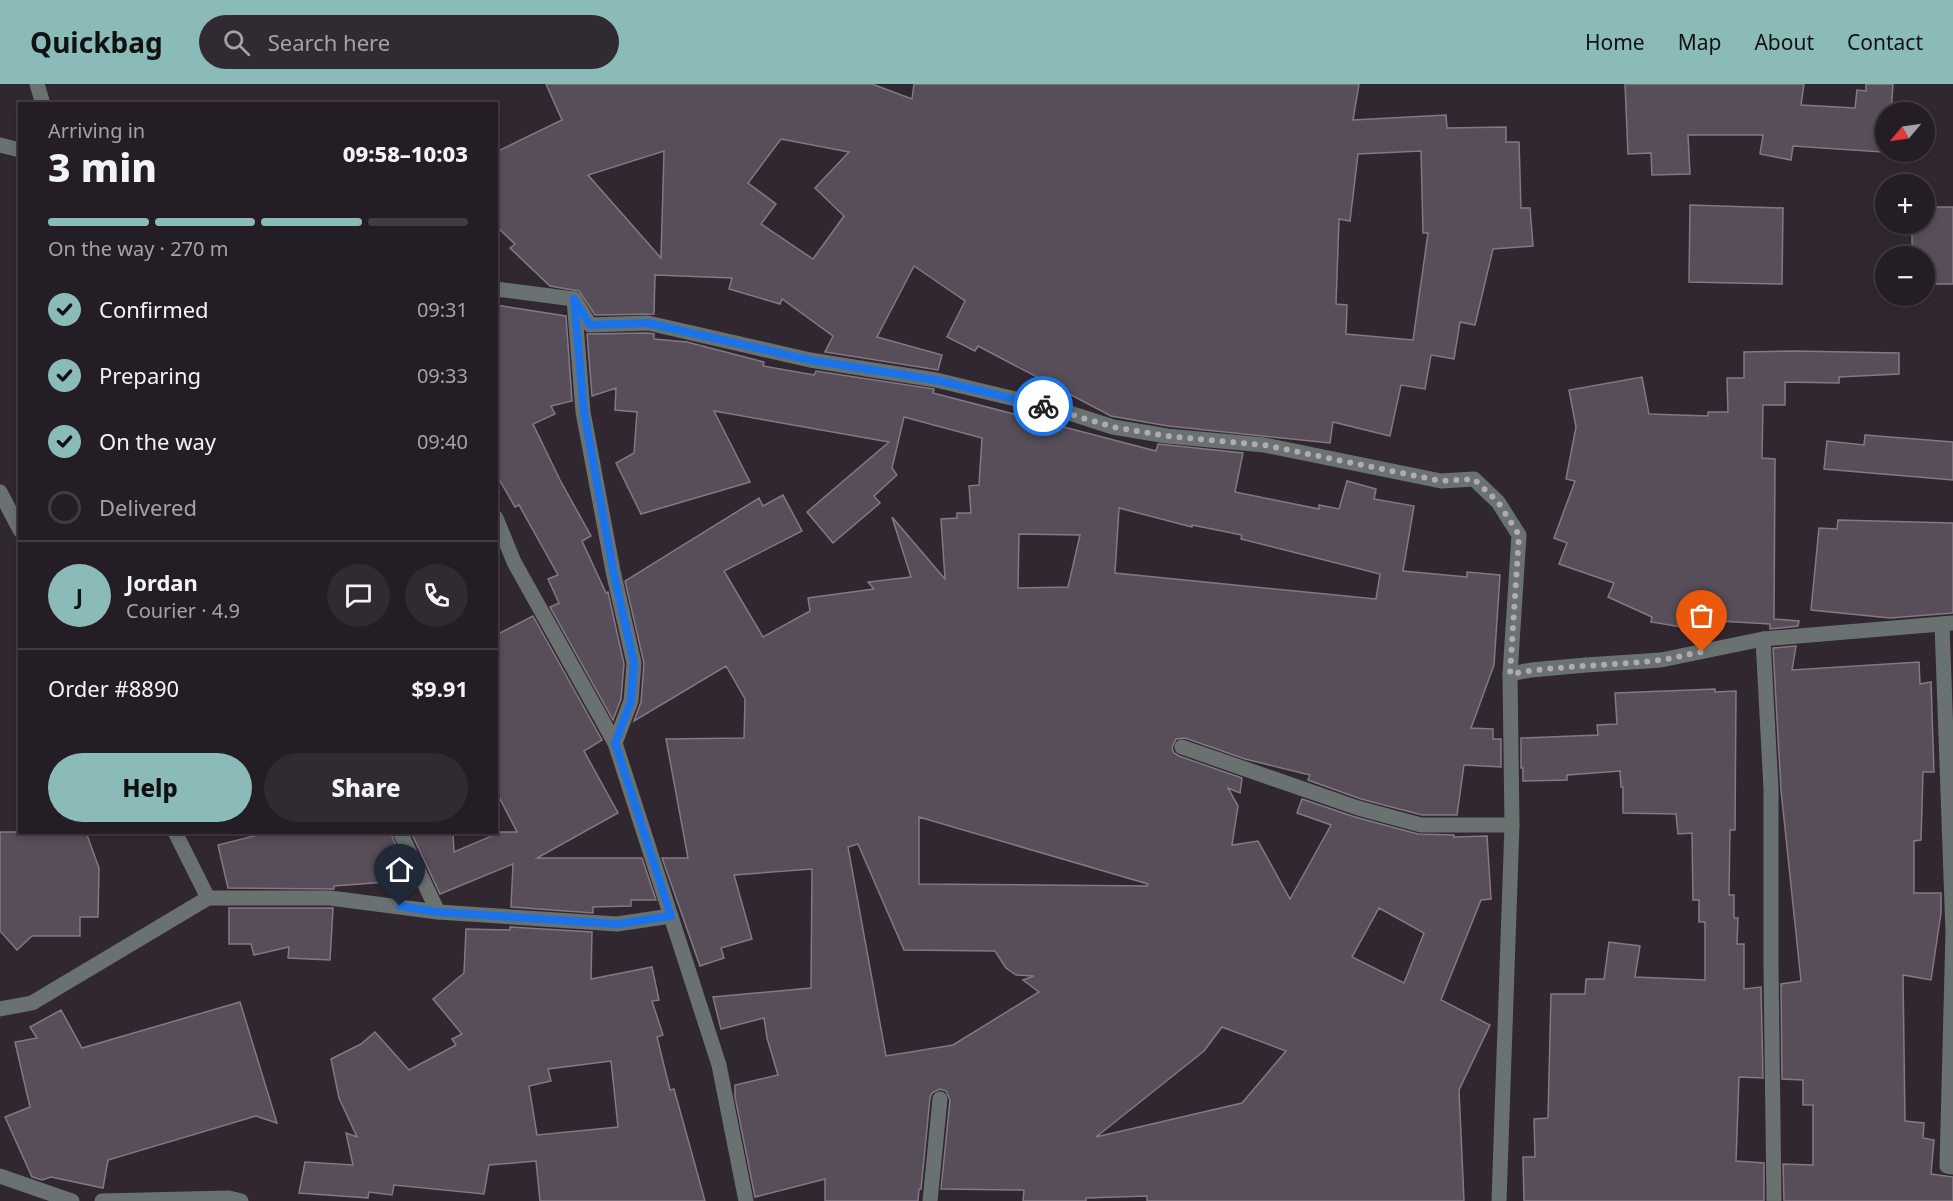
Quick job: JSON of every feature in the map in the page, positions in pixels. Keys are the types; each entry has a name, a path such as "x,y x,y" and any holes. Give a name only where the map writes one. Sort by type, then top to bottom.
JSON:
{"street":[{"path":"37,84 42,102"},
{"path":"0,145 18,150"},
{"path":"498,289 574,299"},
{"path":"574,299 590,325 648,323 810,360 936,380 1057,409 1113,427 1167,436 1264,445 1441,481 1474,479 1498,502 1519,535 1510,674 1512,825 1499,1201"},
{"path":"574,299 584,412 613,570 634,663 631,701 615,743"},
{"path":"0,492 18,526"},
{"path":"498,523 514,562 615,743 719,1065 746,1201"},
{"path":"1510,674 1531,670 1661,660 1763,639 1947,623 1953,932 1947,1166 1953,1167"},
{"path":"1763,639 1771,789 1774,1201"},
{"path":"1182,747 1358,808 1421,825 1512,825"},
{"path":"176,834 208,898"},
{"path":"401,834 438,912"},
{"path":"0,1008 32,1003 208,898 330,898 438,912 617,924 671,916"},
{"path":"930,1201 940,1099"},
{"path":"1,1174 72,1201"},
{"path":"102,1201 229,1198 241,1201"}],"building":[{"path":"546,84 872,84 912,99 914,84 1359,84 1353,120 1446,115 1447,128 1506,127 1506,142 1519,142 1521,208 1530,208 1533,246 1493,249 1475,325 1460,322 1454,359 1431,355 1425,389 1401,385 1390,436 1333,422 1330,443 1168,426 1111,416 978,346 975,351 947,337 965,301 914,266 877,337 942,355 938,370 825,352 833,336 782,299 780,304 729,289 732,278 655,275 654,314 595,315 579,291 550,286 510,248 515,244 498,228 498,151 562,120","holes":["781,139 849,152 815,188 844,216 813,259 761,224 776,204 748,183","664,151 661,258 588,175","1421,151 1423,233 1428,233 1413,340 1346,334 1347,305 1336,304 1339,219 1350,221 1358,154"]},
{"path":"1625,84 1804,84 1801,105 1855,108 1857,90 1866,91 1866,84 1893,84 1892,102 1875,102 1875,152 1793,146 1791,160 1760,154 1763,135 1688,135 1690,174 1652,175 1651,153 1628,154"},
{"path":"1690,205 1783,208 1782,284 1689,282"},
{"path":"1935,207 1953,207 1953,284 1935,284 1935,246 1912,246 1912,234 1935,234"},
{"path":"498,305 566,316 572,401 551,406 555,414 533,424 591,536 582,541 606,593 608,592 624,664 621,699 613,720 550,607 559,603 548,579 558,575 519,505 515,507 498,477"},
{"path":"587,334 654,334 654,339 687,342 764,362 763,366 814,375 816,371 934,389 933,393 1156,451 1158,444 1243,453 1235,492 1319,509 1319,505 1339,509 1347,481 1376,489 1374,499 1414,506 1403,571 1467,577 1467,572 1500,575 1494,665 1471,728 1493,729 1493,739 1501,739 1501,767 1464,765 1457,815 1422,815 1361,799 1308,780 1310,775 1245,759 1185,738 1176,739 1172,748 1179,756 1242,778 1240,793 1228,788 1238,806 1232,845 1258,841 1290,899 1331,825 1297,813 1302,799 1355,817 1418,834 1454,835 1454,837 1487,836 1491,899 1481,900 1441,1000 1490,1025 1459,1090 1464,1201 1147,1201 1147,1196 1086,1198 1086,1201 1023,1201 1024,1190 941,1189 950,1100 946,1091 940,1089 932,1093 930,1098 918,1201 825,1201 825,1179 755,1197 735,1097 735,1085 778,1075 767,1038 764,1018 721,1029 713,997 811,988 812,869 734,875 752,939 721,948 724,958 700,966 662,858 688,858 666,739 744,738 745,699 726,666 634,721 641,702 644,663 625,581 759,498 763,506 783,495 802,531 724,571 763,637 810,611 808,598 874,589 868,582 911,577 892,517 945,579 941,519 957,518 957,513 971,513 969,486 979,485 982,438 904,417 892,468 897,475 874,496 880,503 833,543 807,512 889,442 714,411 750,482 641,514 616,463 634,453 637,412 615,410 616,388 592,396","holes":["1119,508 1192,527 1192,525 1242,535 1241,539 1380,574 1376,599 1115,573","1019,534 1080,535 1068,587 1018,588","919,817 1148,884 1147,886 919,884","858,844 904,950 995,951 1006,968 1016,975 1034,976 1023,980 1039,992 953,1045 886,1056 848,847","1379,908 1424,933 1404,983 1352,957","1222,1027 1286,1051 1242,1103 1096,1137 1204,1051"]},
{"path":"1744,352 1899,353 1899,374 1839,377 1839,383 1785,382 1785,405 1763,405 1762,458 1775,459 1774,619 1799,621 1798,626 1770,629 1770,624 1719,621 1718,633 1651,622 1652,617 1608,597 1614,583 1559,564 1567,543 1554,538 1575,481 1566,479 1576,427 1569,390 1642,377 1649,414 1708,416 1708,412 1728,412 1727,378 1744,378"},
{"path":"1865,435 1953,442 1953,480 1824,469 1827,441 1864,445"},
{"path":"1838,520 1953,523 1953,613 1890,618 1811,610 1819,528 1837,529"},
{"path":"533,616 602,740 584,751 618,813 537,858 642,858 656,900 631,900 631,906 593,907 593,913 511,907 513,864 440,894 412,834 453,834 454,852 501,832 517,832 498,795 498,634"},
{"path":"1796,646 1792,670 1919,662 1920,684 1931,682 1934,772 1923,772 1921,840 1914,841 1914,893 1941,893 1941,913 1931,980 1903,975 1905,1121 1924,1123 1923,1138 1934,1140 1931,1174 1953,1177 1953,1201 1784,1201 1783,1164 1813,1165 1813,1105 1803,1105 1803,1080 1782,1079 1781,984 1801,981 1781,790 1773,648"},
{"path":"1715,689 1715,692 1736,691 1735,830 1730,830 1729,895 1734,895 1734,918 1738,918 1737,944 1744,944 1744,989 1761,987 1763,1078 1739,1077 1736,1161 1764,1163 1764,1201 1524,1201 1523,1157 1535,1157 1534,1119 1548,1118 1551,994 1585,994 1586,979 1604,979 1609,942 1640,946 1635,977 1705,980 1705,922 1699,922 1699,900 1693,900 1692,833 1678,834 1676,814 1623,813 1623,787 1621,787 1620,771 1567,775 1567,780 1523,781 1521,738 1598,735 1597,725 1617,724 1615,693"},
{"path":"0,832 87,834 99,868 98,917 80,917 80,936 32,936 17,950 0,931"},
{"path":"262,834 391,834 412,880 334,886 334,889 228,888 218,845"},
{"path":"229,908 333,908 330,960 288,958 289,947 254,955 251,944 229,944"},
{"path":"510,927 592,932 591,979 652,967 659,1000 652,1001 663,1035 657,1037 670,1090 674,1089 705,1201 540,1201 536,1161 489,1165 484,1194 394,1185 392,1195 369,1192 368,1198 299,1193 305,1162 353,1165 346,1133 357,1137 339,1098 331,1059 361,1044 375,1032 409,1070 456,1045 452,1039 462,1034 433,999 464,973 466,929 510,930","holes":["611,1061 618,1127 537,1135 529,1086 551,1081 548,1069"]},
{"path":"240,1002 277,1123 256,1116 108,1160 103,1188 51,1177 42,1180 32,1177 5,1117 30,1107 15,1042 37,1038 30,1027 61,1010 82,1048"}],"way so far":[{"path":"1043,406 1113,427 1167,436 1264,445 1441,481 1474,479 1498,502 1519,535 1510,674 1531,670 1661,660 1702,652"}],"route":[{"path":"400,906 438,912 617,924 671,916 615,743 631,701 634,663 613,570 584,412 574,299 590,325 648,323 810,360 936,380 1043,406"}]}
